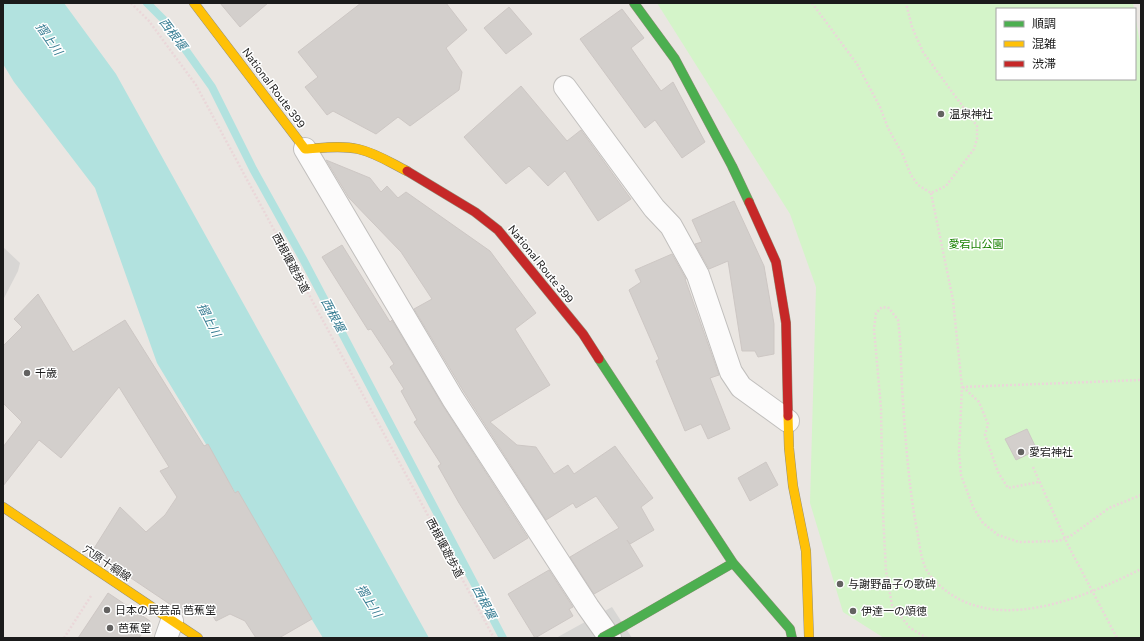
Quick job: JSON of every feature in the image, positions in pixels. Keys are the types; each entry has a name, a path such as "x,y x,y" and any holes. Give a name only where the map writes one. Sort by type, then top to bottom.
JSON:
{"main road":[{"name":"National Route 399","path":"194,3 305,149 338,147 358,149 376,156 414,174 475,212 498,230 583,334 733,563 791,634"},
{"path":"634,3 675,59 732,166 776,262 786,323 788,448 793,486 806,551 810,638 791,634"},
{"name":"穴原十綱線","path":"3,507 104,575 169,629 198,638"},
{"path":"602,638 617,632 733,563"}],"street":[{"path":"565,87 654,208 671,226 698,274 731,372 741,388 788,421"},
{"path":"305,149 453,399 584,601 617,632"}],"path":[{"name":"西根堰遊歩道","path":"131,3 149,21 196,85 494,638"},
{"path":"812,3 857,64 880,107 888,128 902,153 911,174 918,185 931,193 953,300 962,387 960,432 961,475 973,507 983,522 998,536 1018,542 1059,541 1072,535 1110,508 1141,495"},
{"path":"906,3 912,27 923,52 977,126 977,139 974,149 946,186 931,193"},
{"path":"927,638 910,628 892,605 886,571 883,514 881,408 874,329 876,313 882,307 889,308 898,320 904,424 913,507 923,562 933,579 956,598 992,610 1030,609 1102,589 1141,569"},
{"path":"962,387 1141,380"},
{"path":"962,387 979,402 988,424 984,435 998,472 1008,488 1039,482"},
{"path":"1033,467 1064,538 1091,592 1117,638"},
{"path":"64,638 104,575"}],"shaded area":[{"path":"3,247 20,263 18,271 3,300"}],"green space":[{"name":"愛宕山公園","path":"657,3 1133,3 1134,8 996,8 996,80 1136,80 1136,21 1141,49 1141,638 884,638 843,612 810,503 816,287 790,214"}],"water":[{"name":"摺上川","path":"3,3 64,3 116,74 429,638 323,638 157,363 95,188 14,82 3,64"}],"pier":[{"path":"612,607 632,638 556,638"}],"building":[{"path":"220,3 268,3 240,27"},
{"path":"361,3 446,3 467,30 446,48 462,72 459,90 410,126 398,117 376,134 333,111 327,115 305,87 318,77 298,52"},
{"path":"509,7 532,34 506,54 484,28"},
{"path":"622,9 644,38 631,48 661,91 673,82 705,142 682,158 655,120 645,128 580,39"},
{"path":"521,86 567,141 581,130 631,199 598,221 565,171 548,186 529,166 506,184 464,137"},
{"path":"326,160 370,178 381,192 387,186 398,198 406,192 490,251 536,313 515,329 550,385 490,422 517,445 536,447 554,474 568,465 574,474 615,446 653,498 641,507 654,530 630,544 627,540 643,566 594,594 570,557 619,528 596,496 576,508 573,503 546,520 464,392 414,309 432,299 401,252 349,198"},
{"path":"734,201 764,266 774,324 774,354 758,357 755,351 742,351 728,261 709,269 695,244 702,242 692,220"},
{"path":"342,245 390,322 392,320 443,406 528,538 494,559 438,466 441,464 414,422 417,420 401,391 404,389 390,367 394,364 371,329 368,330 322,257"},
{"path":"672,254 686,279 719,375 710,378 730,429 708,439 701,424 685,431 656,361 659,359 629,290 641,282 635,270"},
{"path":"38,294 73,352 125,320 204,446 208,444 235,493 238,491 312,619 279,638 256,638 245,621 230,614 216,621 206,605 186,615 122,572 123,570 93,550 120,507 146,532 165,515 177,497 160,471 169,467 119,387 61,458 39,440 3,486 3,447 22,422 3,403 3,346 22,327 14,319"},
{"path":"1027,429 1037,450 1016,460 1005,439"},
{"path":"766,462 778,485 750,501 738,478"},
{"path":"549,570 573,607 569,609 573,616 535,638 508,594"},
{"name":"日本の民芸品 芭蕉堂","path":"108,593 150,621 139,638 78,638"}],"waterway":[{"name":"西根堰","path":"147,3 165,21 212,87 253,169 303,259 503,638"}],"traffic: fast":[{"path":"634,3 675,59 732,166 749,202"},
{"path":"599,359 733,563 790,629 792,638"},
{"path":"624,626 733,563"},
{"path":"602,638 624,626"}],"traffic: slow":[{"path":"194,3 305,149 338,147 358,149 377,156 407,171"},
{"path":"788,416 789,448 793,486 806,551 809,637"},
{"path":"3,507 198,638"}],"traffic: jam":[{"path":"407,171 475,212 498,230 583,334 599,359"},
{"path":"749,202 776,262 786,323 788,416"}],"place":[{"name":"温泉神社","path":"941,114"},
{"name":"千歳","path":"27,373"},
{"name":"愛宕神社","path":"1021,452"},
{"name":"与謝野晶子の歌碑","path":"840,584"},
{"name":"日本の民芸品 芭蕉堂","path":"107,610"},
{"name":"伊達一の頌徳","path":"853,611"},
{"name":"芭蕉堂","path":"110,628"}]}
